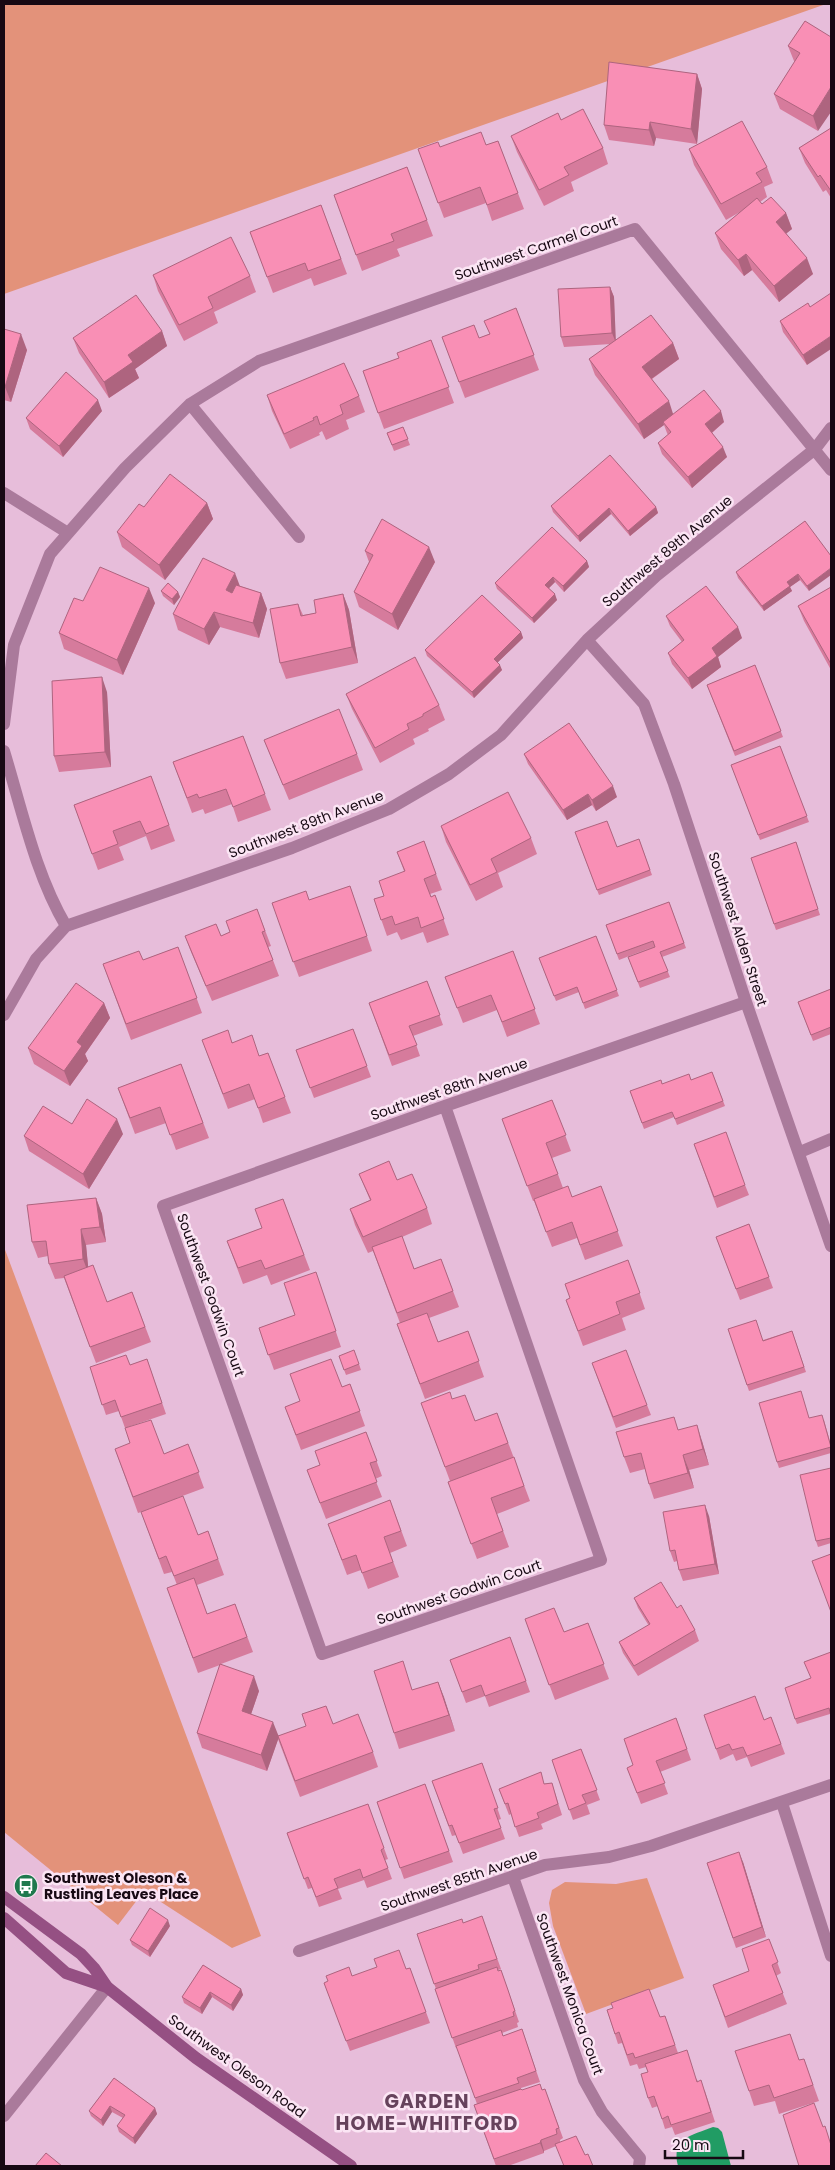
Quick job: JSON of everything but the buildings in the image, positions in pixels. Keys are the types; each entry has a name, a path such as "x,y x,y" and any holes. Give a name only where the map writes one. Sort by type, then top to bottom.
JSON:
{"main road":[{"name":"Southwest Oleson Road","path":"4,1897 81,1954 94,1968 107,1987 196,2058 351,2166"},
{"name":"Southwest Oleson Road","path":"4,1918 66,1973 107,1987"}],"street":[{"name":"Southwest Carmel Court","path":"4,724 14,645 50,554 124,468 190,404 259,362 636,229 831,470"},
{"path":"190,404 299,537"},
{"name":"Southwest 89th Avenue","path":"4,1015 36,959 66,926 292,848 389,809 449,774 501,735 587,640 656,576 815,449 831,428"},
{"path":"4,493 68,533"},
{"name":"Southwest Alden Street","path":"587,640 644,704 674,784 746,1002 800,1152 831,1246"},
{"path":"4,751 39,867 53,904 66,926"},
{"name":"Southwest 88th Avenue","path":"163,1206 746,1002"},
{"name":"Southwest Godwin Court","path":"163,1206 322,1654 601,1560 445,1106"},
{"path":"800,1152 831,1138"},
{"name":"Southwest 85th Avenue","path":"299,1951 545,1865 609,1857 651,1846 831,1785"},
{"path":"782,1803 831,1956"},
{"name":"Southwest Monica Court","path":"513,1877 584,2080 602,2112 640,2158 639,2166"},
{"path":"4,2116 107,1987"}],"shaded area":[{"path":"4,4 826,4 4,294"},
{"path":"4,1247 261,1936 232,1948 144,1891 118,1925 4,1832"},
{"path":"647,1878 684,1978 586,2014 553,1926 549,1903 552,1890 565,1882 616,1884"},
{"path":"713,2127 718,2128 722,2132 731,2166 678,2166 677,2149 680,2143 690,2136"}],"place":[{"name":"Southwest Oleson & Rustling Leaves Place","path":"26,1886"}],"district":[{"name":"GARDEN HOME-WHITFORD","path":"427,2112"}]}
